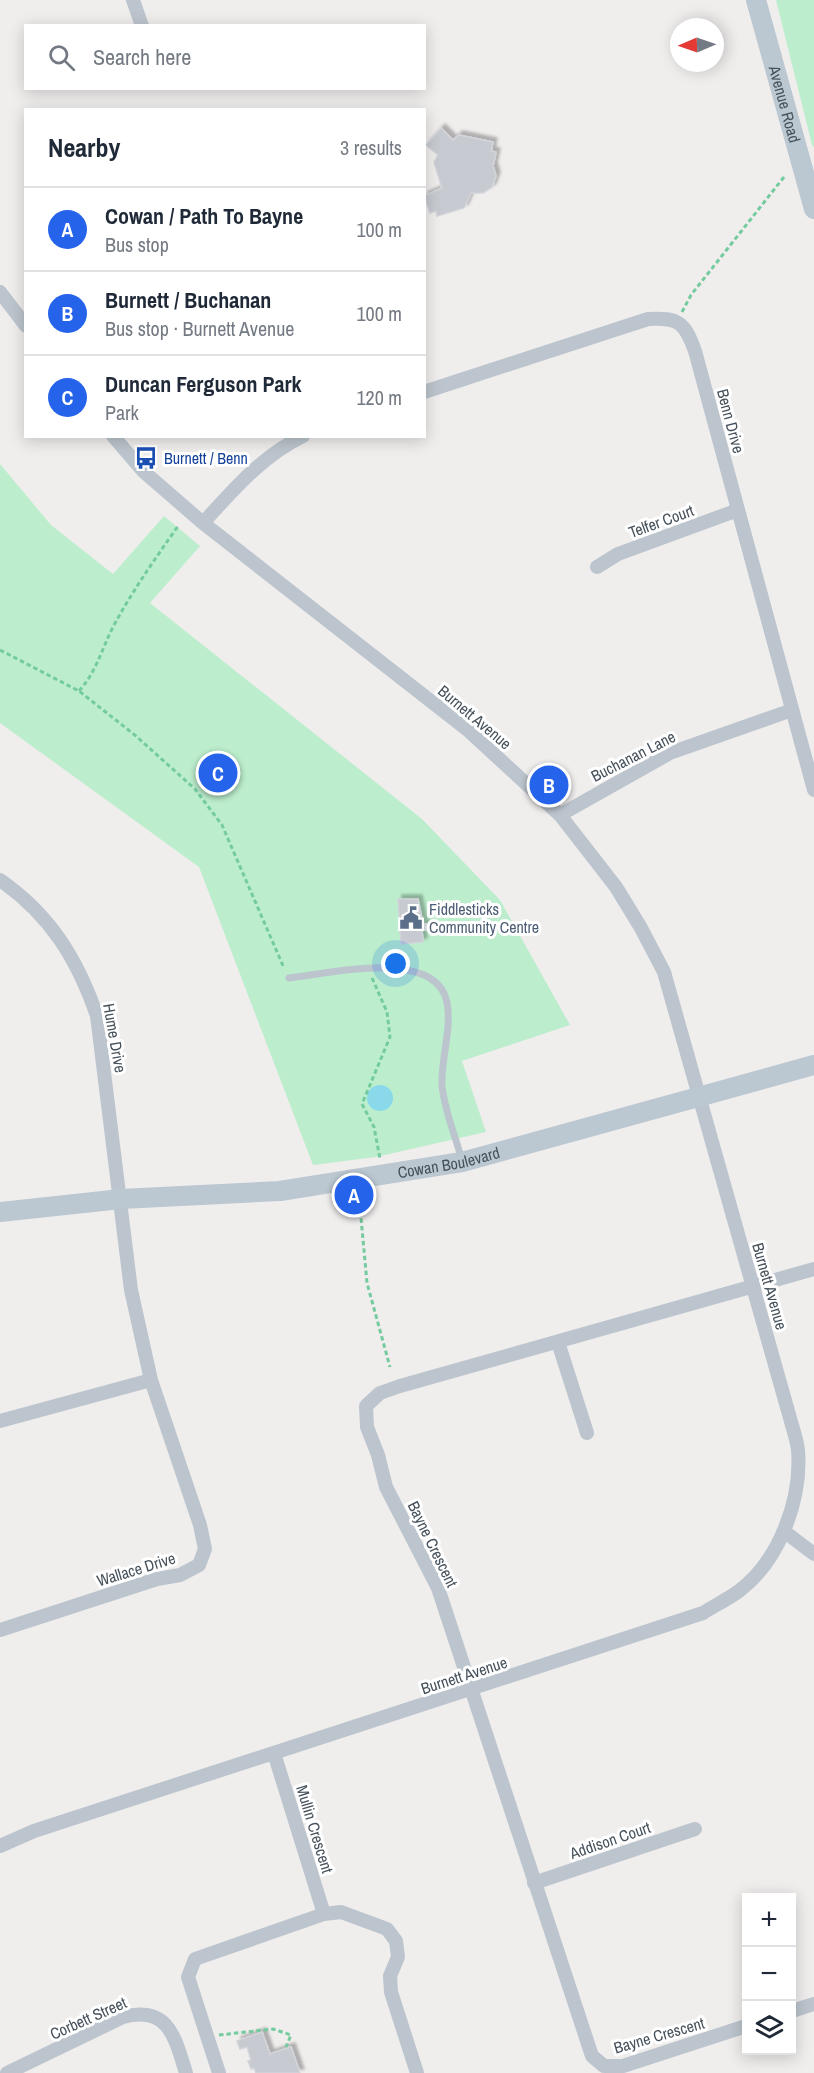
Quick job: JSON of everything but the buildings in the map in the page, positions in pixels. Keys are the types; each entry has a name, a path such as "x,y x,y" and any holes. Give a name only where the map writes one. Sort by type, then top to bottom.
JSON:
{"street":[{"path":"133,0 141,24"},
{"name":"Avenue Road","path":"756,0 814,209"},
{"path":"0,292 24,323"},
{"path":"426,391 648,319 676,321"},
{"name":"Benn Drive","path":"676,321 687,328 695,351 814,789"},
{"name":"Burnett Avenue","path":"0,1846 34,1830 471,1690 703,1612 740,1591 764,1564 785,1532 796,1485 798,1450 664,972 642,928 616,887 560,815 469,732 203,523 142,471 115,438"},
{"path":"203,523 248,475 280,447 299,438"},
{"name":"Telfer Court","path":"597,567 618,554 738,510"},
{"name":"Buchanan Lane","path":"560,815 670,753 792,710"},
{"name":"Hume Drive","path":"0,880 26,898 64,944 83,978 97,1016 122,1199"},
{"name":"Cowan Boulevard","path":"0,1212 122,1199 280,1191 357,1181 462,1162 814,1065"},
{"name":"Wallace Drive","path":"0,1630 157,1579 180,1575 199,1565 205,1549 200,1526 151,1380 131,1290 122,1199"},
{"name":"Bayne Crescent","path":"742,2028 623,2066 604,2066 592,2056 585,2041 438,1588 386,1487 367,1428 366,1406 380,1393 814,1269"},
{"path":"558,1342 587,1433"},
{"path":"0,1420 151,1380"},
{"path":"785,1532 814,1554"},
{"name":"Mullin Crescent","path":"274,1753 324,1914"},
{"name":"Addison Court","path":"534,1883 695,1829"},
{"path":"219,2073 188,1977 195,1959 324,1914 341,1912 387,1929 396,1941 398,1957 390,1976 391,1992 417,2073"},
{"path":"796,2010 814,2004"},
{"name":"Corbett Street","path":"7,2073 123,2017 138,2013 152,2015 165,2022 175,2039 186,2073"}],"lane":[{"path":"289,978 393,968 418,971 437,981 447,1002 442,1088 462,1162"}],"path":[{"path":"676,321 691,295 784,177"},
{"path":"79,691 93,675 108,637 139,580 178,526"},
{"path":"0,650 79,691 136,736 202,798 222,825 289,978"},
{"path":"369,970 387,1012 390,1037 362,1104 374,1127 380,1159"},
{"path":"359,1191 367,1283 390,1367"},
{"path":"207,2037 273,2029 291,2035 286,2047"}],"green space":[{"path":"776,0 814,0 814,148 812,145"},
{"path":"0,464 51,525 113,574 164,516 200,546 150,603 422,819 500,900 570,1025 462,1061 486,1132 376,1157 313,1165 199,867 0,723"}],"water":[{"path":"380,1085 389,1089 393,1098 389,1107 380,1111 371,1107 367,1098 371,1089"}],"place":[{"name":"Burnett / Benn","path":"146,458"},
{"name":"Duncan Ferguson Park","path":"218,773"},
{"name":"Burnett / Buchanan","path":"549,785"},
{"name":"Fiddlesticks Community Centre","path":"411,918"},
{"name":"Cowan / Path To Bayne","path":"354,1195"}]}
